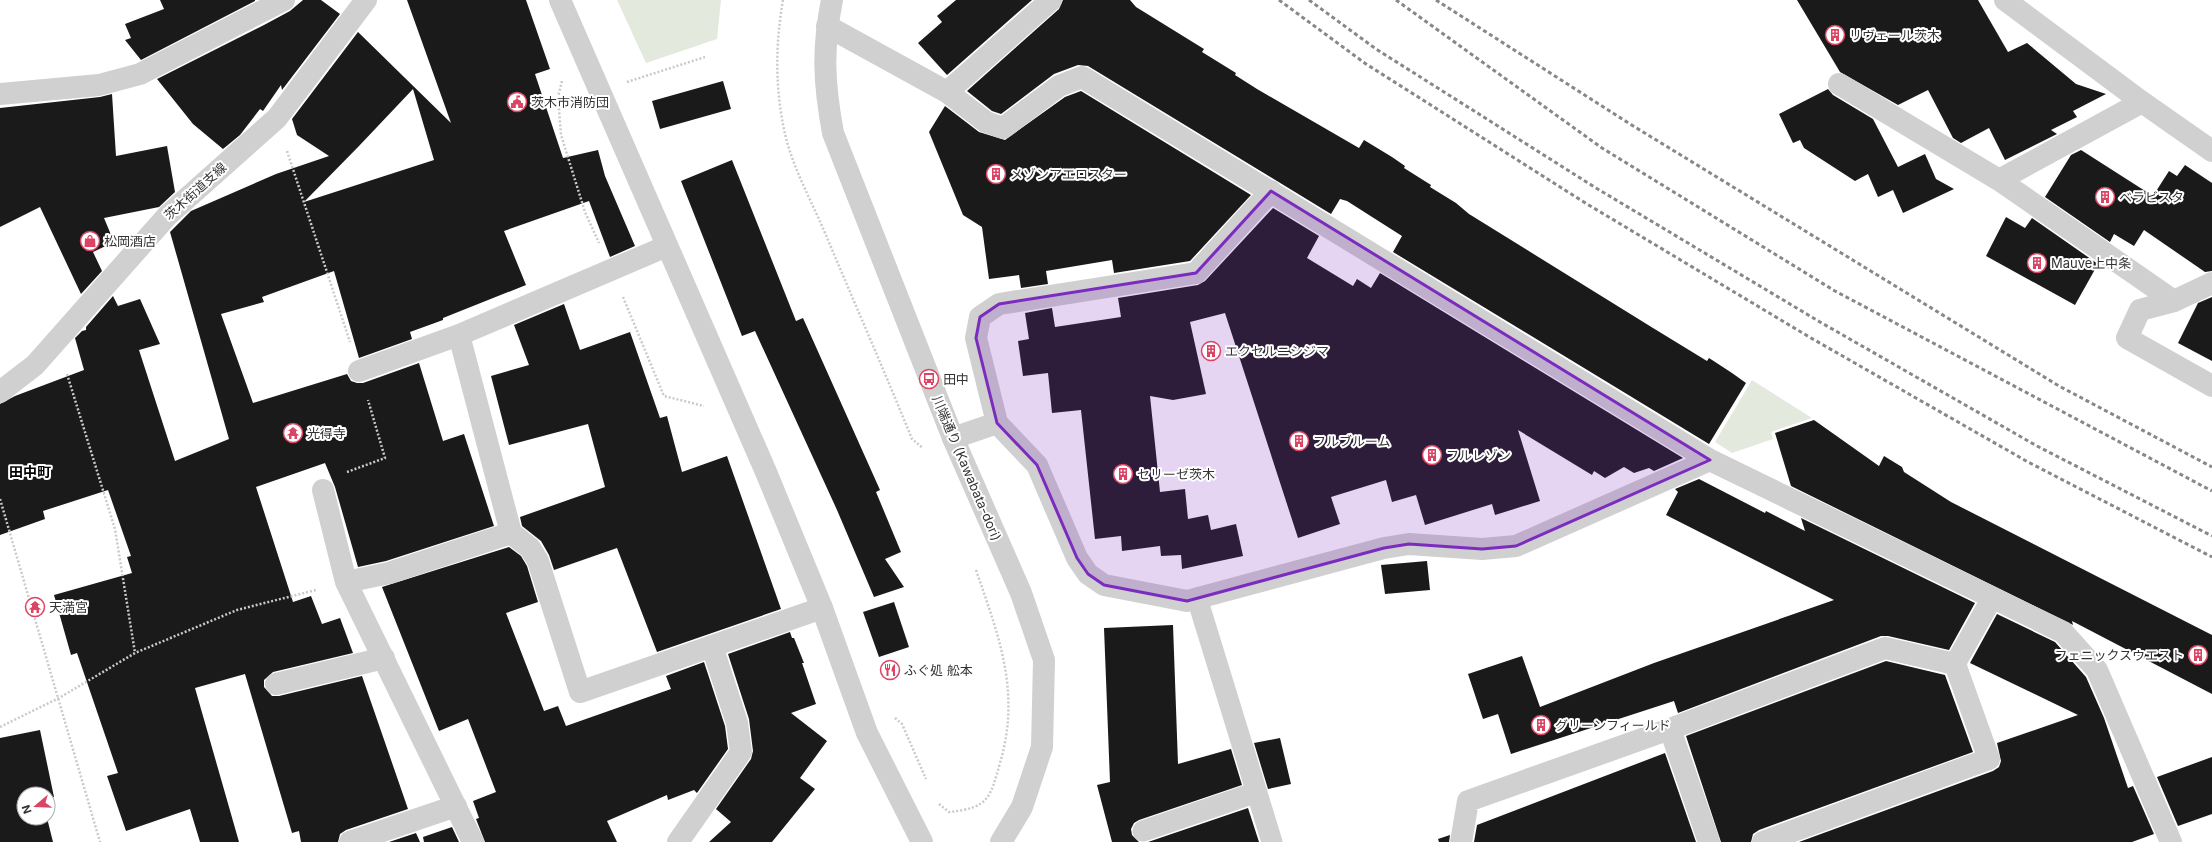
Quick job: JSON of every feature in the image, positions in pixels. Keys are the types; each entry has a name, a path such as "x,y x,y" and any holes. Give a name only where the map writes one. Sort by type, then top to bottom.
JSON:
{"street":[{"path":"0,94 98,84 140,74 284,0"},
{"name":"茨木街道支線","path":"0,392 35,365 167,216 277,118 366,0"},
{"path":"560,0 766,472 822,608 867,733 922,842"},
{"name":"川端通り (Kawabata-dori)","path":"832,0 827,26 824,66 826,96 833,134 953,438 1021,593 1044,660 1042,747 1022,807 1001,842"},
{"path":"947,92 1051,0"},
{"path":"2005,0 2142,102 2212,151"},
{"path":"827,26 947,92 986,122 1003,128 1059,86 1082,77 1710,460 2063,632 2097,670 2171,842"},
{"path":"1839,84 1999,180 2174,301"},
{"path":"1999,180 2142,102"},
{"path":"1271,191 1196,273 999,304 980,317 976,338 997,423 1037,464 1077,558 1088,574 1104,585 1187,601 1384,548 1409,544 1482,550 1516,546 1710,460"},
{"path":"360,374 459,335 667,246"},
{"path":"2212,283 2174,301 2140,310 2127,338 2212,386"},
{"path":"459,335 511,533 530,548 538,561 580,692 822,608"},
{"path":"953,438 997,423"},
{"path":"323,490 346,582 473,842"},
{"path":"346,582 389,573 511,533"},
{"path":"678,842 741,752 737,723 712,646"},
{"path":"1461,842 1468,800 1670,729 1885,648 1955,664 1989,759 1763,842"},
{"path":"276,684 384,658"},
{"path":"1670,729 1709,842"},
{"path":"350,842 456,806"}],"lane":[{"path":"1196,598 1272,842"},
{"path":"1955,664 1992,598"},
{"path":"1143,831 1257,792"}],"path":[{"path":"783,0 777,60 779,100 786,140 876,350 912,439 924,449"},
{"path":"627,82 705,57"},
{"path":"624,75 630,89"},
{"path":"277,118 360,374 385,458 336,476 323,490"},
{"path":"57,340 115,529 135,653"},
{"path":"0,499 100,842"},
{"path":"936,800 942,808 949,812 981,805 990,795 1005,749 1008,716 1006,668 997,633 975,567"},
{"path":"0,727 59,698 135,653 237,610 346,582"},
{"path":"892,712 895,718 902,724 930,786"}],"highlighted area":[{"path":"1271,191 1710,460 1516,546 1482,549 1409,544 1384,548 1187,601 1104,585 1088,574 1077,558 1037,465 997,423 976,338 980,317 999,304 1196,273"}],"shaded area":[{"path":"617,0 721,0 717,39 646,63"},
{"path":"1752,380 1812,418 1771,432 1773,439 1732,453 1715,442"}],"building":[{"path":"160,0 255,1 141,60 125,40 131,38 125,24 164,9"},
{"path":"303,0 321,0 340,14 282,90 281,85 263,111 260,109 240,135 223,149 193,124 157,79 290,11"},
{"path":"407,0 526,0 550,69 535,74 563,158 598,150 605,176 635,246 610,257 589,201 504,231 526,285 443,318 443,320 410,332 412,339 359,358 334,271 262,297 264,302 221,314 253,403 347,374 351,381 363,383 419,363 443,441 464,434 494,526 386,561 358,567 335,487 325,463 256,487 293,602 311,596 322,624 340,618 353,653 273,672 264,680 264,687 272,696 279,696 362,676 408,809 346,830 340,834 338,842 301,842 299,831 292,833 245,674 195,688 239,842 200,842 190,809 126,831 107,776 118,773 77,653 71,655 54,595 132,573 127,557 131,556 108,490 43,511 45,519 0,535 0,404 15,396 84,370 75,338 82,331 86,330 86,327 113,296 118,306 140,299 160,344 139,350 175,461 229,439 170,232 191,211 276,174 329,156 297,135 292,119 358,32 451,123","holes":["413,89 434,160 304,202"]},
{"path":"956,0 1032,0 947,75 918,43 942,22 937,16"},
{"path":"1063,0 1130,0 1136,7 1204,49 1202,52 1236,73 1235,75 1257,89 1359,148 1364,140 1405,166 1404,168 1431,185 1430,187 1456,203 1469,214 1707,361 1709,358 1732,373 1746,383 1709,444 1393,252 1402,236 1347,201 1340,199 1331,214 1088,66 1078,65 1054,74 1001,114 992,111 967,91 1059,9"},
{"path":"1797,0 1978,0 2008,52 2027,43 2076,84 2106,94 2073,111 2077,117 2051,130 2057,134 2005,160 1989,128 1961,143 1953,138 1928,90 1898,105 1840,72"},
{"path":"723,81 731,109 660,129 652,101"},
{"path":"1828,89 1833,95 1873,119 1898,167 1925,154 1936,179 1954,189 1903,213 1893,190 1878,197 1868,174 1855,181 1804,148 1800,140 1793,143 1779,114"},
{"path":"1081,91 1251,195 1190,261 1114,273 1112,260 1046,271 1048,284 1021,288 1019,275 989,279 982,227 963,215 929,132 945,106 979,132 1005,140 1065,97"},
{"path":"112,94 116,156 167,146 175,192 159,207 104,218 114,242 93,252 102,271 81,294 40,207 0,227 0,108 100,97"},
{"path":"2081,150 2153,196 2169,171 2177,176 2185,165 2212,183 2212,271 2205,272 2144,230 2134,246 2114,234 2110,242 2045,197 2071,155"},
{"path":"732,160 796,321 803,318 880,490 876,492 901,552 885,559 904,587 874,597 837,510 755,331 742,336 681,181"},
{"path":"1273,208 1319,236 1307,258 1353,286 1357,279 1371,288 1380,273 1683,458 1654,471 1649,468 1634,473 1624,467 1605,478 1594,471 1592,475 1518,430 1540,501 1495,515 1492,504 1425,525 1416,495 1392,502 1386,480 1331,497 1340,524 1298,538 1225,313 1190,322 1206,394 1173,400 1150,396 1160,492 1185,489 1188,519 1208,515 1211,530 1236,524 1243,556 1182,569 1181,555 1161,556 1160,546 1122,551 1121,536 1095,539 1081,410 1052,413 1048,373 1023,376 1018,341 1029,339 1025,313 1052,308 1055,327 1121,317 1118,298 1198,285 1205,281"},
{"name":"Mauve上中条","path":"2006,217 2025,228 2032,218 2098,264 2075,305 1986,256"},
{"path":"2212,297 2212,361 2178,343 2198,303"},
{"path":"564,304 580,350 630,332 660,418 667,416 682,472 727,456 781,609 657,652 617,548 554,570 549,555 541,541 522,526 520,517 605,487 588,424 509,445 491,376 529,365 514,325"},
{"path":"1814,420 1879,466 1884,456 1902,467 1904,472 1951,502 2212,635 2212,694 2072,621 2073,625 1791,486 1775,433"},
{"path":"1699,479 1765,513 1766,511 1805,531 1801,518 1975,603 1949,650 1888,636 1881,636 1678,713 1674,701 1511,754 1498,714 1483,719 1468,674 1522,656 1540,707 1654,663 1834,600 1666,515 1678,492 1675,489"},
{"path":"509,547 521,556 527,566 538,602 506,613 544,711 558,706 566,726 671,689 666,676 704,662 725,726 728,749 697,793 694,790 668,800 667,795 607,821 617,842 485,842 476,819 479,818 473,801 496,792 468,719 439,731 382,587"},
{"path":"1427,561 1430,590 1385,594 1381,565"},
{"path":"894,602 909,647 879,657 863,612"},
{"path":"1997,614 2055,642 2086,677 2104,718 2128,788 2133,786 2154,834 2132,842 1799,842 1993,771 1999,767 2001,761 1997,743 2078,715 1970,663"},
{"path":"1173,625 1178,764 1231,749 1242,785 1139,820 1134,823 1131,829 1132,835 1139,842 1112,842 1097,785 1110,782 1104,628"},
{"path":"790,632 804,663 802,663 816,704 791,713 827,741 800,778 815,789 772,842 709,842 731,822 716,809 751,759 753,751 749,719 728,654"},
{"path":"1886,661 1945,675 1973,752 1759,830 1753,834 1751,842 1721,842 1686,736"},
{"path":"40,730 52,786 16,786 16,826 49,826 53,842 0,842 0,738"},
{"path":"1280,738 1291,784 1268,789 1254,743"},
{"path":"1665,753 1696,842 1474,842 1477,825"},
{"path":"2212,757 2212,814 2178,826 2157,777"},
{"path":"1248,808 1259,842 1148,842"},
{"path":"452,827 459,842 424,842 423,837"},
{"path":"416,833 420,842 389,842"},
{"path":"1450,835 1449,842 1439,842 1438,839"}],"railway":[{"path":"1279,0 1366,64 1587,204 1811,338 2028,462 2212,557"},
{"path":"1309,0 1376,49 1596,188 1820,322 2037,446 2212,536"},
{"path":"1396,0 1602,148 1835,291 2212,491"},
{"path":"1436,0 1630,124 2059,386 2212,467"}],"place":[{"name":"リヴェール茨木","path":"1835,35"},
{"name":"茨木市消防団","path":"517,102"},
{"name":"メゾンアエロスター","path":"996,174"},
{"name":"ベラビスタ","path":"2105,197"},
{"name":"松岡酒店","path":"90,241"},
{"name":"Mauve上中条","path":"2037,263"},
{"name":"エクセルニシジマ","path":"1211,351"},
{"name":"田中","path":"929,379"},
{"name":"光得寺","path":"293,433"},
{"name":"フルブルーム","path":"1299,441"},
{"name":"フルレゾン","path":"1432,455"},
{"name":"セリーゼ茨木","path":"1123,474"},
{"name":"天満宮","path":"35,607"},
{"name":"フェニックスウエスト","path":"2198,655"},
{"name":"ふぐ処 舩本","path":"890,670"},
{"name":"グリーンフィールド","path":"1541,725"}],"district":[{"name":"田中町","path":"30,471"}]}
